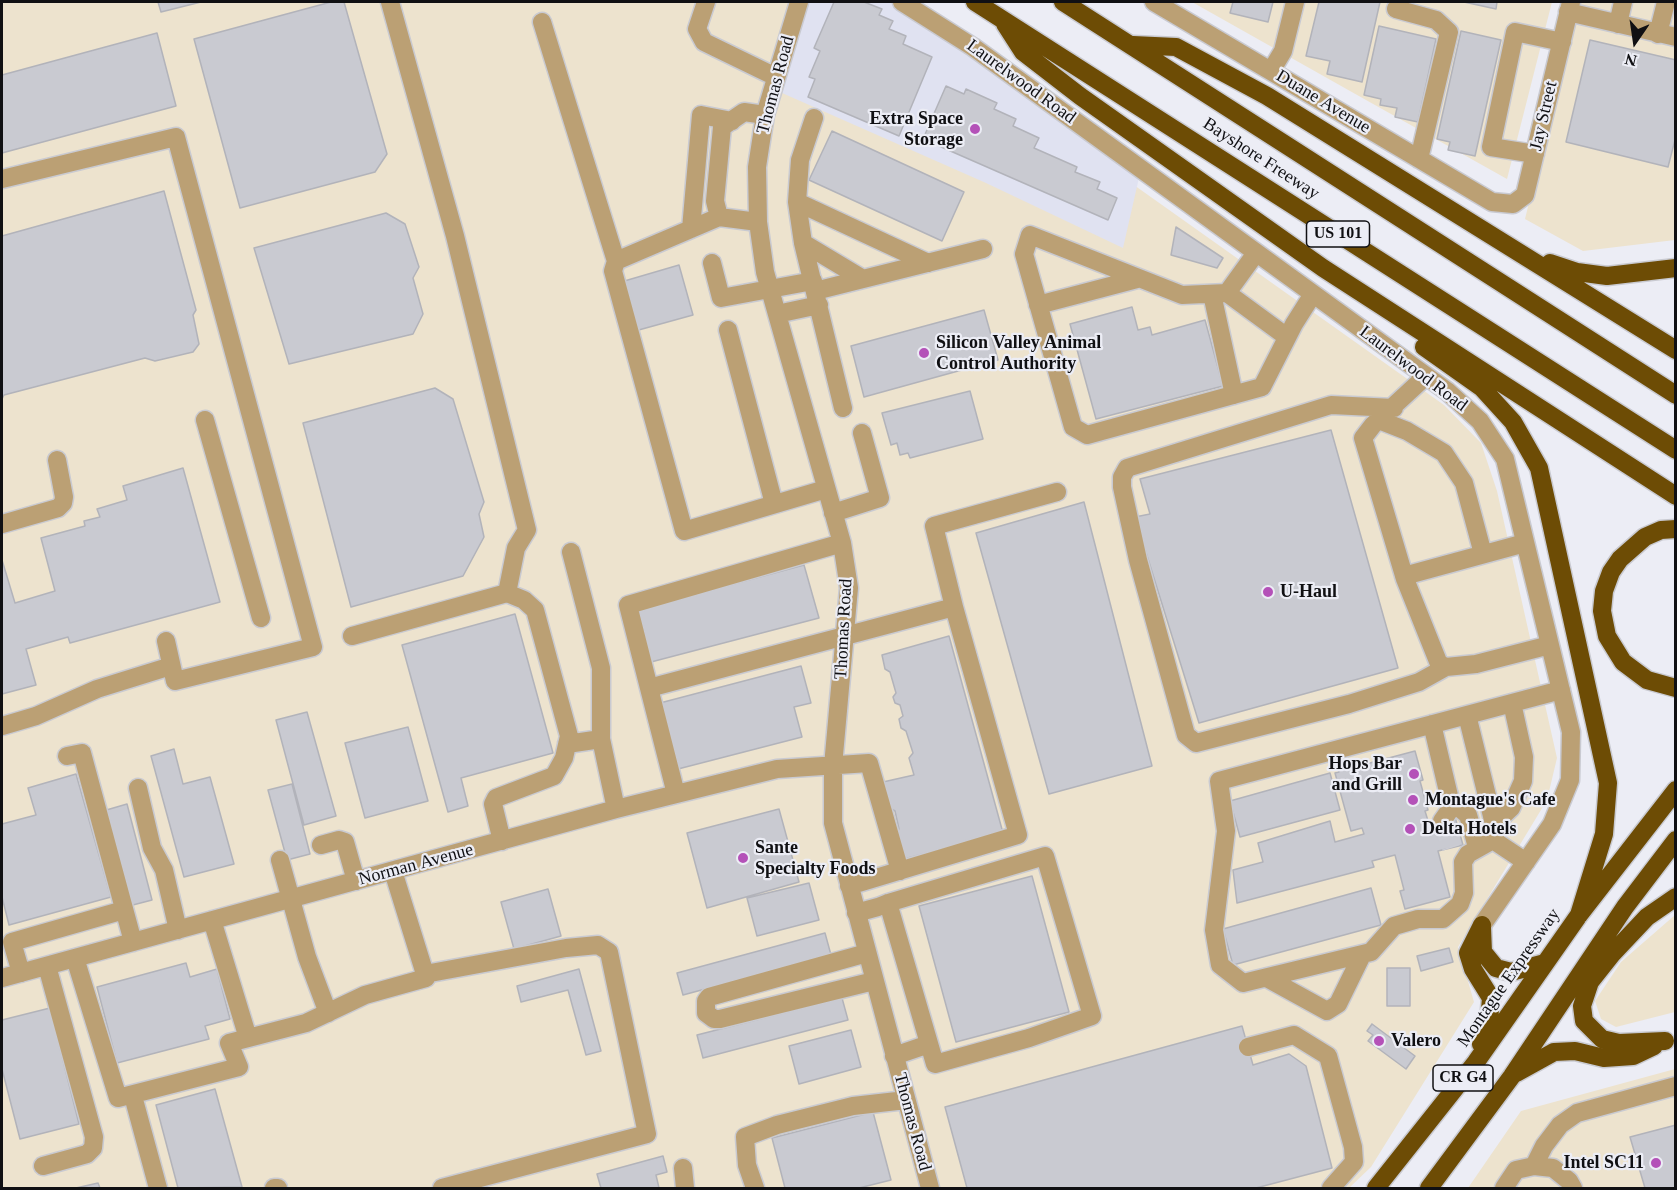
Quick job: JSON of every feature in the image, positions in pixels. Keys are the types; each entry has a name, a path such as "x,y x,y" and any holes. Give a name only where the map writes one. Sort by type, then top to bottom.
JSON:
{"highway":[{"name":"Bayshore Freeway","path":"975,2 1676,450"},
{"name":"Bayshore Freeway","path":"1063,2 1676,395"},
{"path":"1001,18 1023,52 1323,268 1676,496"},
{"path":"1131,45 1176,47 1267,96 1676,350"},
{"path":"1497,237 1545,261 1577,272 1607,276 1634,275 1676,268"},
{"path":"1323,268 1346,292 1482,388 1513,422 1539,468 1608,783 1604,834 1579,915"},
{"path":"1676,529 1661,530 1645,537 1620,559 1611,572 1604,591 1602,611 1607,636 1623,662 1647,680 1676,688"},
{"name":"Montague Expressway","path":"1376,1188 1476,1062 1579,915 1676,790"},
{"name":"CR G4","path":"1429,1188 1512,1076 1625,907 1676,840"},
{"path":"1556,1009 1587,988 1634,929 1676,897"},
{"path":"1482,925 1483,952 1496,968 1511,972 1545,963"},
{"path":"1476,1062 1492,1006 1491,998 1473,969 1468,952 1482,925"},
{"path":"1587,988 1582,1006 1584,1021 1602,1039 1619,1043 1670,1039"},
{"path":"1512,1076 1554,1052 1575,1051 1604,1058 1633,1056 1670,1039"}],"street":[{"path":"390,2 458,248 527,530 516,548 507,593"},
{"path":"706,2 697,29 704,42 776,77"},
{"name":"Thomas Road","path":"799,2 765,115 757,167 758,222 770,290 842,543 849,588 833,766 833,823 930,1188"},
{"name":"Laurelwood Road","path":"902,2 973,47 1426,376 1480,421 1505,459 1571,732 1570,780 1552,824 1482,925"},
{"path":"1270,71 1283,51 1295,2"},
{"path":"1618,24 1623,2"},
{"path":"1570,7 1618,24 1667,36 1666,2"},
{"name":"Duane Avenue","path":"1165,4 1270,71 1492,202"},
{"name":"Jay Street","path":"1492,202 1513,204 1525,195 1570,7"},
{"path":"1396,9 1436,20 1449,32 1419,159"},
{"path":"543,22 616,261 613,271 684,531 826,489"},
{"path":"1535,154 1491,147 1515,32 1562,42"},
{"path":"719,217 715,201 722,127 744,112 765,115"},
{"path":"691,229 701,116 732,121"},
{"path":"814,118 800,160 797,202 803,243 843,408"},
{"path":"2,179 176,137 313,647 175,681 166,641"},
{"path":"797,202 928,263"},
{"path":"616,261 719,217 758,222"},
{"path":"1287,337 1219,294 1182,295 1030,236 1024,254 1038,305 1073,427 1087,435 1262,387 1287,337 1313,294"},
{"path":"803,243 863,279"},
{"path":"777,314 815,292 982,249"},
{"path":"1219,294 1256,253"},
{"path":"712,263 721,298 770,290 815,292"},
{"path":"1038,305 1137,279"},
{"path":"1219,294 1234,395"},
{"path":"728,330 774,504"},
{"path":"1426,376 1363,438 1404,576 1439,663 1446,667"},
{"path":"1394,408 1331,405 1127,468 1122,477 1122,487 1138,560 1186,735 1196,743 1349,705 1419,682 1446,667 1476,664 1550,645"},
{"path":"204,420 261,618"},
{"path":"1379,420 1407,431 1444,453 1464,483 1483,554"},
{"path":"833,513 880,498 862,433"},
{"path":"2,524 58,508 63,503 64,497 57,460"},
{"path":"849,886 1018,835 954,607 934,526 1057,492"},
{"path":"676,794 628,605 842,543"},
{"path":"1404,576 1525,543"},
{"path":"571,552 601,668 601,739 616,809"},
{"path":"352,636 507,593 524,600 535,610 570,736 564,758 554,776 496,798 494,804 502,841"},
{"path":"649,688 954,607"},
{"path":"2,726 36,716 97,689 171,666"},
{"path":"1512,703 1524,758 1523,781 1511,808 1488,837 1468,854 1457,855 1464,893 1460,904 1443,919 1418,919 1394,926 1382,937 1377,949 1362,955 1243,983 1220,965 1214,930 1226,831 1219,781 1432,724 1561,690"},
{"path":"1467,715 1488,837"},
{"path":"1432,724 1450,800 1468,815 1488,837 1526,862"},
{"path":"567,744 601,739"},
{"path":"67,756 82,753 133,942"},
{"name":"Norman Avenue","path":"2,978 616,809 777,769 869,763 900,871"},
{"path":"138,788 152,848 164,870 178,930"},
{"path":"1442,821 1454,804"},
{"path":"321,845 339,840 345,842 356,881"},
{"path":"856,913 888,903 1045,856 1092,1016 1029,1038 935,1064 888,903"},
{"path":"280,860 290,899 328,1013"},
{"path":"64,928 118,1098 133,1096 239,1067 229,1042 306,1023 365,995 426,978 393,871"},
{"path":"21,973 12,942 124,910"},
{"path":"212,920 248,1038"},
{"path":"425,974 566,948 598,945 609,952 647,1134 466,1185 442,1188"},
{"path":"867,953 709,997 706,1001 706,1013 714,1019 720,1019 874,981"},
{"path":"1267,978 1327,1011 1333,1009 1341,999 1362,955"},
{"path":"43,1166 87,1154 93,1148 94,1137 47,966"},
{"path":"1248,1047 1294,1035 1328,1056 1353,1147 1354,1162 1331,1188"},
{"path":"894,1056 929,1044"},
{"path":"1534,1166 1544,1146 1560,1125 1577,1113 1676,1086"},
{"path":"133,1096 158,1188"},
{"path":"754,1188 747,1165 745,1137 777,1125 853,1106 906,1100"},
{"path":"1504,1188 1516,1170 1534,1166 1553,1168 1569,1181 1573,1188"},
{"path":"683,1168 685,1188"}],"shaded area":[{"path":"2,2 876,2 1444,405 1481,443 1497,491 1557,758 1547,800 1458,947 1474,1002 1371,1167 1349,1188 2,1188"},
{"name":"Extra Space Storage","path":"799,2 902,2 1141,169 1123,248 986,183 773,89"},
{"path":"1192,2 1552,2 1507,179 1366,100"},
{"path":"1578,2 1675,2 1675,240 1583,251 1525,219"},
{"path":"1675,915 1675,1012 1616,1027 1601,1019 1595,1001 1621,962"},
{"path":"1675,1069 1675,1188 1468,1188 1521,1111"}],"building":[{"path":"158,2 201,2 161,12"},
{"path":"331,2 344,2 387,154 375,172 240,208 194,39"},
{"path":"834,2 864,2 882,9 879,15 893,21 889,29 906,36 903,44 932,57 899,136 808,97 815,79 809,77 820,51 814,48"},
{"path":"1233,2 1273,2 1268,22 1230,13"},
{"path":"1319,2 1380,2 1362,82 1327,74 1330,61 1306,56"},
{"path":"1464,2 1497,2 1496,9"},
{"path":"1379,26 1436,39 1418,122 1395,117 1397,108 1380,105 1381,99 1364,95"},
{"path":"1461,31 1501,40 1475,156 1448,150 1450,142 1437,139"},
{"path":"157,33 176,106 2,153 2,75"},
{"path":"1590,40 1676,60 1676,136 1668,167 1566,142"},
{"path":"946,86 964,94 966,89 997,103 994,109 1016,119 1013,126 1039,138 1034,148 1077,167 1075,172 1100,182 1097,189 1117,198 1108,220 923,139"},
{"path":"832,131 964,192 942,241 809,180"},
{"path":"164,191 196,310 193,315 199,344 193,352 155,361 145,358 4,395 2,399 2,236"},
{"path":"386,213 405,224 419,267 413,278 423,314 413,334 289,364 254,248"},
{"path":"1176,227 1223,258 1217,268 1171,255"},
{"path":"679,265 693,315 635,331 621,282"},
{"path":"1132,307 1138,330 1150,327 1152,335 1205,320 1223,386 1096,419 1070,324"},
{"name":"Silicon Valley Animal Control Authority","path":"984,310 998,360 864,397 851,346"},
{"path":"435,388 453,399 484,502 479,514 484,537 463,576 351,607 303,423"},
{"path":"970,391 983,439 910,458 908,453 900,455 897,443 891,445 882,413"},
{"name":"U-Haul","path":"1331,430 1398,668 1199,723 1135,517 1150,514 1140,479"},
{"path":"183,468 220,602 70,643 68,637 26,649 36,685 2,694 2,560 15,603 55,591 41,538 85,526 84,521 100,517 97,509 127,500 123,486"},
{"path":"1084,502 1152,766 1049,794 976,533"},
{"path":"804,565 819,618 651,662 637,610"},
{"path":"515,614 553,753 461,778 468,806 448,812 402,645"},
{"path":"949,636 1003,833 904,859 897,833 899,829 895,811 890,808 883,782 914,775 909,758 913,753 906,731 901,728 899,719 903,716 900,705 895,703 893,697 896,693 890,672 885,669 882,655"},
{"path":"801,666 811,703 794,707 802,737 678,769 660,703"},
{"path":"307,712 336,816 304,825 276,720"},
{"path":"408,727 428,801 365,818 345,743"},
{"path":"174,749 183,784 210,777 234,864 184,877 151,756"},
{"name":"Delta Hotels","path":"1415,751 1423,780 1420,781 1428,810 1425,811 1429,824 1455,817 1463,845 1438,851 1450,897 1405,909 1400,891 1404,890 1395,855 1372,861 1374,867 1237,903 1233,870 1263,862 1258,843 1330,821 1335,842 1364,834 1362,828 1351,831 1335,773 1339,772 1336,762 1348,759 1351,768"},
{"path":"1330,773 1340,810 1240,837 1230,801"},
{"path":"76,774 111,897 9,925 2,897 2,824 36,815 28,788"},
{"path":"292,784 310,854 287,860 268,790"},
{"path":"127,804 152,900 129,906 103,811"},
{"name":"Sante Specialty Foods","path":"779,809 799,882 707,908 687,833"},
{"path":"1032,876 1069,1012 956,1042 919,906"},
{"path":"809,883 819,920 757,936 747,898"},
{"path":"1371,888 1381,925 1233,965 1223,929"},
{"path":"548,889 561,936 514,949 501,902"},
{"path":"825,933 831,955 683,995 677,973"},
{"path":"1449,948 1453,962 1421,971 1417,956"},
{"path":"186,963 190,977 217,969 230,1019 205,1026 209,1039 117,1063 97,987"},
{"path":"1387,968 1410,968 1410,1006 1387,1006"},
{"path":"579,969 601,1051 586,1055 568,990 521,1002 517,986"},
{"path":"842,998 848,1020 703,1058 697,1035"},
{"path":"50,1008 79,1124 20,1139 2,1069 2,1020"},
{"path":"1372,1024 1415,1056 1406,1069 1368,1041 1373,1035 1367,1031"},
{"path":"1242,1026 1253,1065 1289,1054 1306,1066 1332,1168 1256,1188 967,1188 945,1107"},
{"path":"851,1030 861,1067 799,1084 789,1046"},
{"path":"215,1089 242,1187 178,1188 156,1105"},
{"path":"873,1112 891,1180 859,1188 785,1188 772,1138"},
{"name":"Intel SC11","path":"1676,1125 1676,1188 1645,1188 1630,1137"},
{"path":"663,1156 667,1172 656,1175 659,1188 601,1188 597,1174"},
{"path":"98,1183 100,1188 76,1188"}],"tunnel":[{"path":"1442,821 1451,848"}],"place":[{"name":"Extra Space Storage","path":"975,129"},
{"name":"Silicon Valley Animal Control Authority","path":"924,353"},
{"name":"U-Haul","path":"1268,592"},
{"name":"Hops Bar and Grill","path":"1414,774"},
{"name":"Montague's Cafe","path":"1413,800"},
{"name":"Delta Hotels","path":"1410,829"},
{"name":"Sante Specialty Foods","path":"743,858"},
{"name":"Valero","path":"1379,1041"},
{"name":"Intel SC11","path":"1656,1163"}]}
